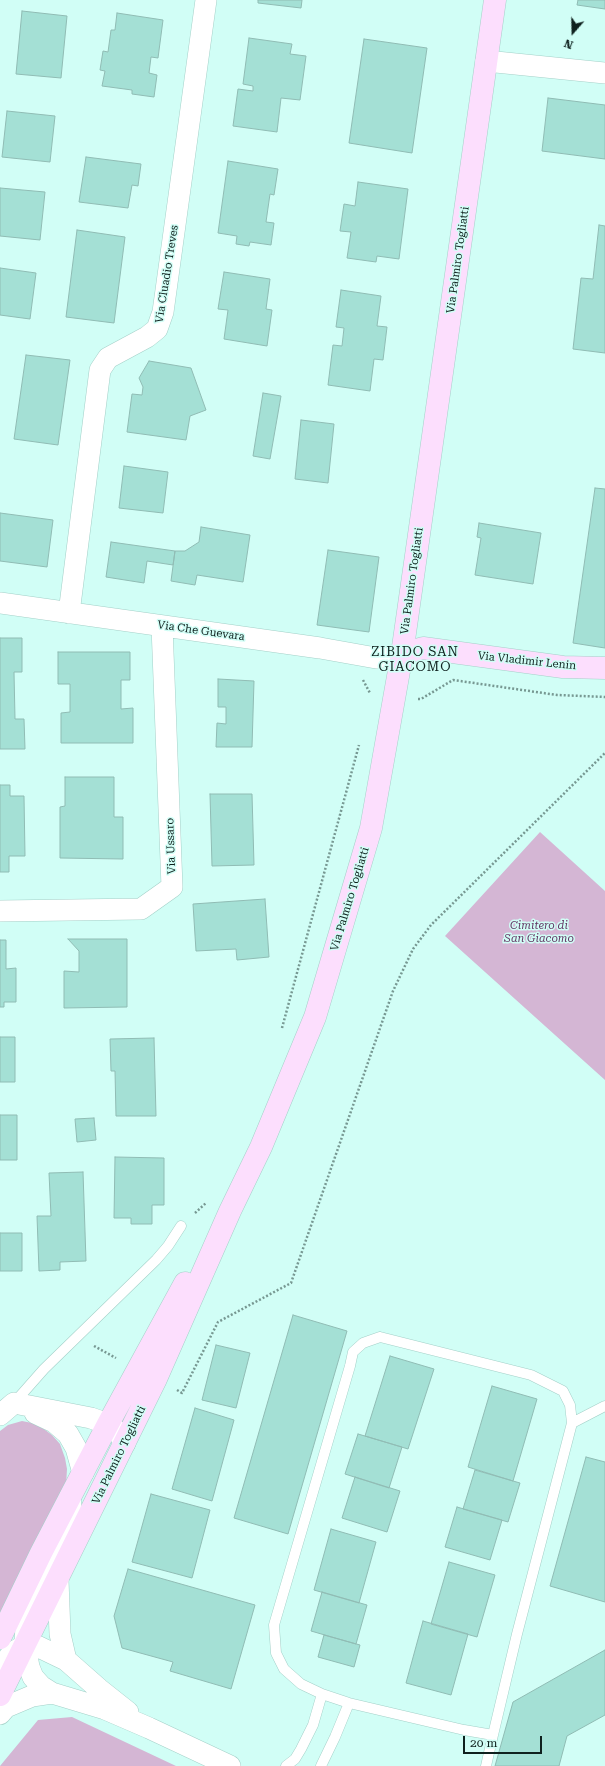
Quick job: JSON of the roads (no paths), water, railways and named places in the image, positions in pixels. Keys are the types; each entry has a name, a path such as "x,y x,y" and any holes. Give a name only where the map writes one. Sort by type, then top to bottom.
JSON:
{"street":[{"name":"Via Cluadio Treves","path":"69,613 100,370 108,358 147,337 157,329 162,312 206,0"},
{"name":"Via Palmiro Togliatti","path":"0,1695 155,1381 230,1211 261,1147 314,1017 371,828 402,654 495,0"},
{"path":"486,61 605,73"},
{"name":"Via Che Guevara","path":"0,603 376,658 402,654"},
{"name":"Via Ussaro","path":"0,911 141,909 172,887 162,626"},
{"name":"Via Vladimir Lenin","path":"402,654 423,648 563,667 605,668"},
{"name":"Via Palmiro Togliatti","path":"0,1638 41,1553 136,1370 190,1274 230,1211"},
{"path":"7,1409 85,1416 108,1424 118,1432 125,1443"},
{"path":"7,1409 54,1422 68,1434 76,1448 83,1473"},
{"path":"70,1497 72,1517 69,1528 37,1589 28,1610 25,1645 29,1668 33,1677 41,1686 52,1693 105,1710 149,1728 230,1766"},
{"path":"58,1580 60,1634 66,1660"},
{"path":"0,1669 12,1653 25,1645 39,1647 66,1660 99,1689 149,1728"},
{"path":"0,1714 6,1706 32,1696 52,1693"}],"lane":[{"path":"7,1409 44,1369 156,1260 168,1246 181,1226"},
{"path":"486,1766 517,1634 572,1423 570,1405 563,1391 531,1375 380,1336 364,1343 353,1352 274,1625 276,1653 284,1669 301,1684 322,1694 349,1703 464,1730 493,1735"},
{"path":"572,1423 605,1406"},
{"path":"286,1766 295,1759 313,1725 322,1694"},
{"path":"321,1766 349,1703"}],"district":[{"name":"ZIBIDO SAN GIACOMO","path":"415,660"}],"park label":[{"name":"Cimitero di San Giacomo","path":"539,932"}]}
